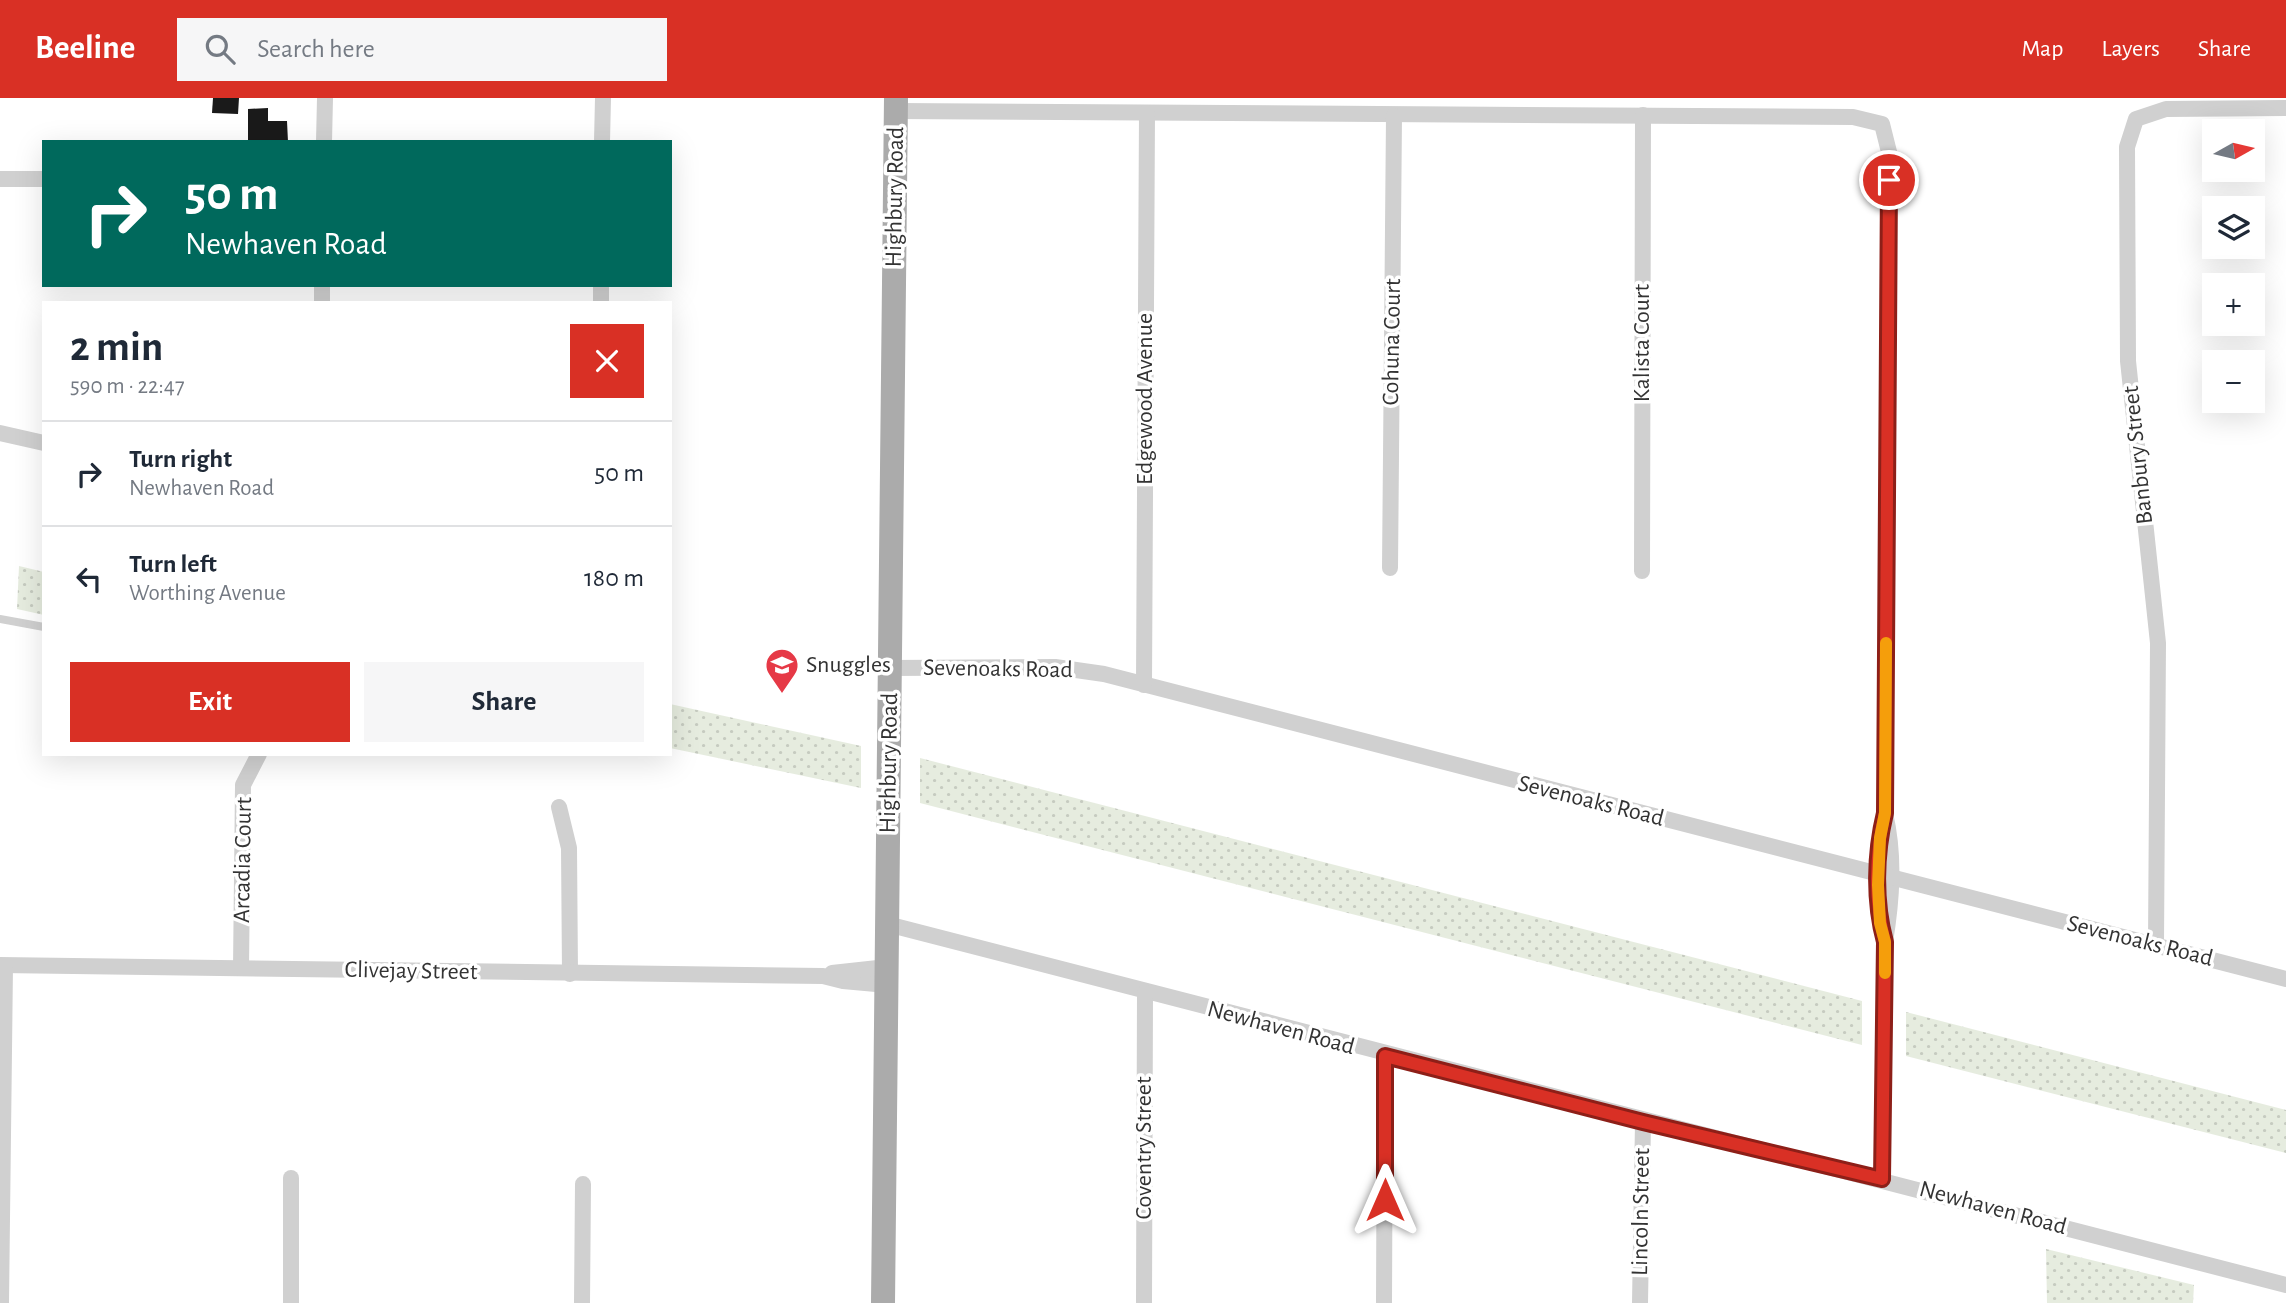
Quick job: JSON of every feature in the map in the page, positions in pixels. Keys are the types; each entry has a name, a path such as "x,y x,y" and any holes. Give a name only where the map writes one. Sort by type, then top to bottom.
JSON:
{"main road":[{"name":"Highbury Road","path":"883,1303 896,104"}],"street":[{"path":"324,140 325,98"},
{"path":"602,140 603,98"},
{"path":"896,104 1147,113 1394,116 1614,106 1643,115 1853,117 1882,124 1889,152 1885,813 1880,838 1885,876 1882,1179"},
{"name":"Banbury Street","path":"2156,944 2158,643 2128,361 2127,146 2136,119 2166,110 2286,108"},
{"name":"Edgewood Avenue","path":"1144,685 1147,113"},
{"name":"Kalista Court","path":"1642,571 1643,115"},
{"name":"Cohuna Court","path":"1390,568 1394,116"},
{"path":"0,179 42,179"},
{"path":"0,433 42,443"},
{"name":"Sevenoaks Road","path":"890,668 1055,667 1104,674 2286,979"},
{"name":"Arcadia Court","path":"241,968 243,785 258,756"},
{"path":"559,807 569,848 569,974"},
{"name":"Newhaven Road","path":"887,924 1385,1056 1882,1179 2286,1285"},
{"path":"1,1303 3,966"},
{"name":"Clivejay Street","path":"3,966 822,976 842,971 887,976"},
{"name":"Coventry Street","path":"1144,1303 1145,993"},
{"path":"1384,1303 1385,1056"},
{"name":"Lincoln Street","path":"1640,1303 1643,1122"},
{"path":"290,1178 291,1303"},
{"path":"582,1303 583,1184"}],"lane":[{"path":"0,619 42,627"}],"shaded area":[{"path":"19,566 42,572 42,615 17,609"},
{"path":"672,704 861,746 861,788 672,748"},
{"path":"920,758 1862,1001 1862,1045 920,803"},
{"path":"1906,1012 2286,1110 2286,1153 1906,1056"},
{"path":"2046,1249 2194,1285 2193,1303 2047,1303"}],"building":[{"path":"213,98 239,98 238,114 212,113"},
{"path":"268,108 268,121 287,121 288,140 248,140 248,109"}],"slow traffic":[{"path":"1885,973 1885,942 1880,923 1878,885 1880,838 1885,813 1886,643"}],"place":[{"name":"Snuggles","path":"782,695"}],"route":[{"path":"1385,1200 1385,1056 1882,1179 1885,942 1880,923 1878,885 1880,838 1885,813 1889,180"}]}
